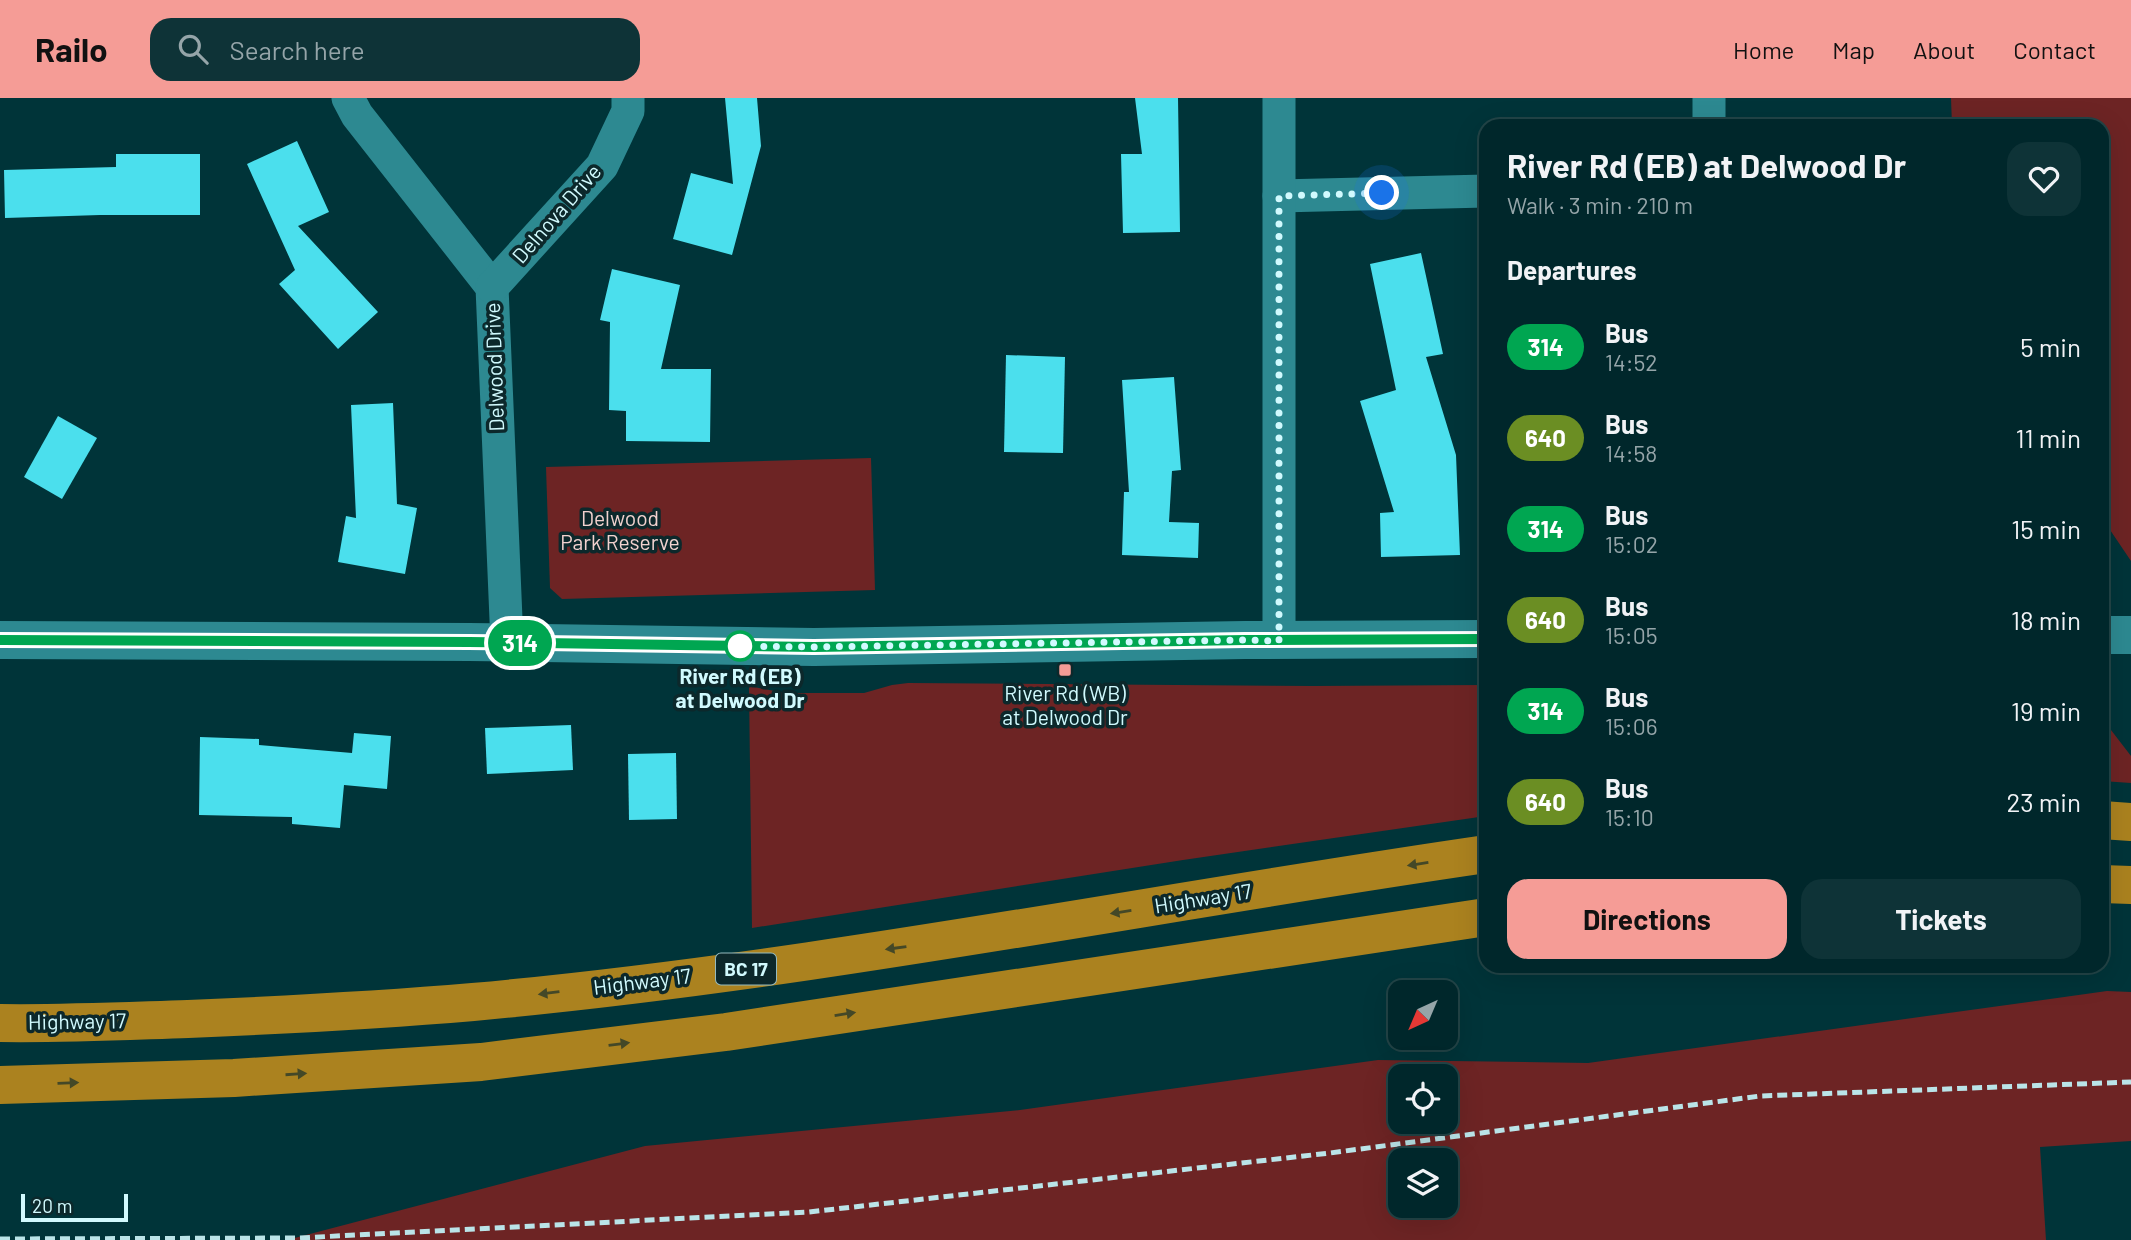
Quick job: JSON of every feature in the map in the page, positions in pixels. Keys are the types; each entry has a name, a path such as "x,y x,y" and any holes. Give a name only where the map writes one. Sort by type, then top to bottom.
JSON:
{"highway":[{"path":"2109,820 2131,822"},
{"name":"Highway 17","path":"0,1023 49,1024 246,1016 472,1002 692,977 919,944 1479,855"},
{"path":"2109,884 2131,886"},
{"path":"0,1085 234,1078 481,1062 726,1032 1479,918"}],"street":[{"name":"Delwood Drive","path":"348,98 357,115 492,287 507,643"},
{"name":"Delnova Drive","path":"492,287 602,166 628,111 628,98"},
{"path":"1279,98 1279,641"},
{"path":"1709,98 1709,119"},
{"path":"1279,196 1479,191"},
{"path":"2109,635 2131,635"},
{"path":"0,640 814,647 1479,639"}],"green space":[{"path":"1951,98 2131,98 2131,561 2109,528 2109,119 1952,119"},
{"name":"Delwood Park Reserve","path":"871,458 875,590 562,599 550,588 546,467"},
{"path":"892,685 1479,685 1479,817 1183,860 752,928 749,686 784,693 864,693"},
{"path":"2109,726 2131,756 2131,783 2109,781"},
{"path":"2107,991 2131,992 2131,1141 2040,1147 2046,1240 287,1240 645,1146 1020,1110 1378,1060 1588,1063"}],"building":[{"path":"725,98 757,98 761,146 732,255 673,239 691,173 733,184"},
{"path":"1135,98 1178,98 1180,232 1123,233 1121,154 1142,154"},
{"path":"297,141 329,212 298,226 378,312 338,349 279,284 295,270 247,164"},
{"path":"116,154 200,154 200,215 5,218 4,170 116,167"},
{"path":"1421,253 1443,354 1426,357 1456,455 1460,555 1381,557 1380,513 1394,512 1360,401 1396,390 1370,264"},
{"path":"612,269 680,285 661,369 711,369 710,442 626,441 626,411 609,410 610,322 600,320"},
{"path":"1006,355 1065,357 1063,453 1004,452"},
{"path":"1174,377 1181,470 1172,471 1169,522 1199,523 1198,558 1122,555 1124,492 1129,492 1122,380"},
{"path":"393,403 397,504 417,508 405,574 338,562 346,516 356,518 351,405"},
{"path":"58,416 97,438 62,499 24,477"},
{"path":"571,725 573,770 487,774 485,728"},
{"path":"354,733 391,736 387,789 344,785 340,828 292,824 292,817 199,815 200,737 259,739 259,745 352,753"},
{"path":"676,753 677,819 629,820 628,754"}],"railway":[{"path":"0,1239 298,1238 809,1212 1330,1153 1760,1096 2131,1082"}],"bus line":[{"name":"314","path":"0,640 814,647 1479,639"}],"place":[{"name":"River Rd (EB) at Delwood Dr","path":"740,646"},
{"name":"River Rd (WB) at Delwood Dr","path":"1065,670"}],"route":[{"path":"740,646 733,646 1279,641 1279,196 1382,193"}]}
